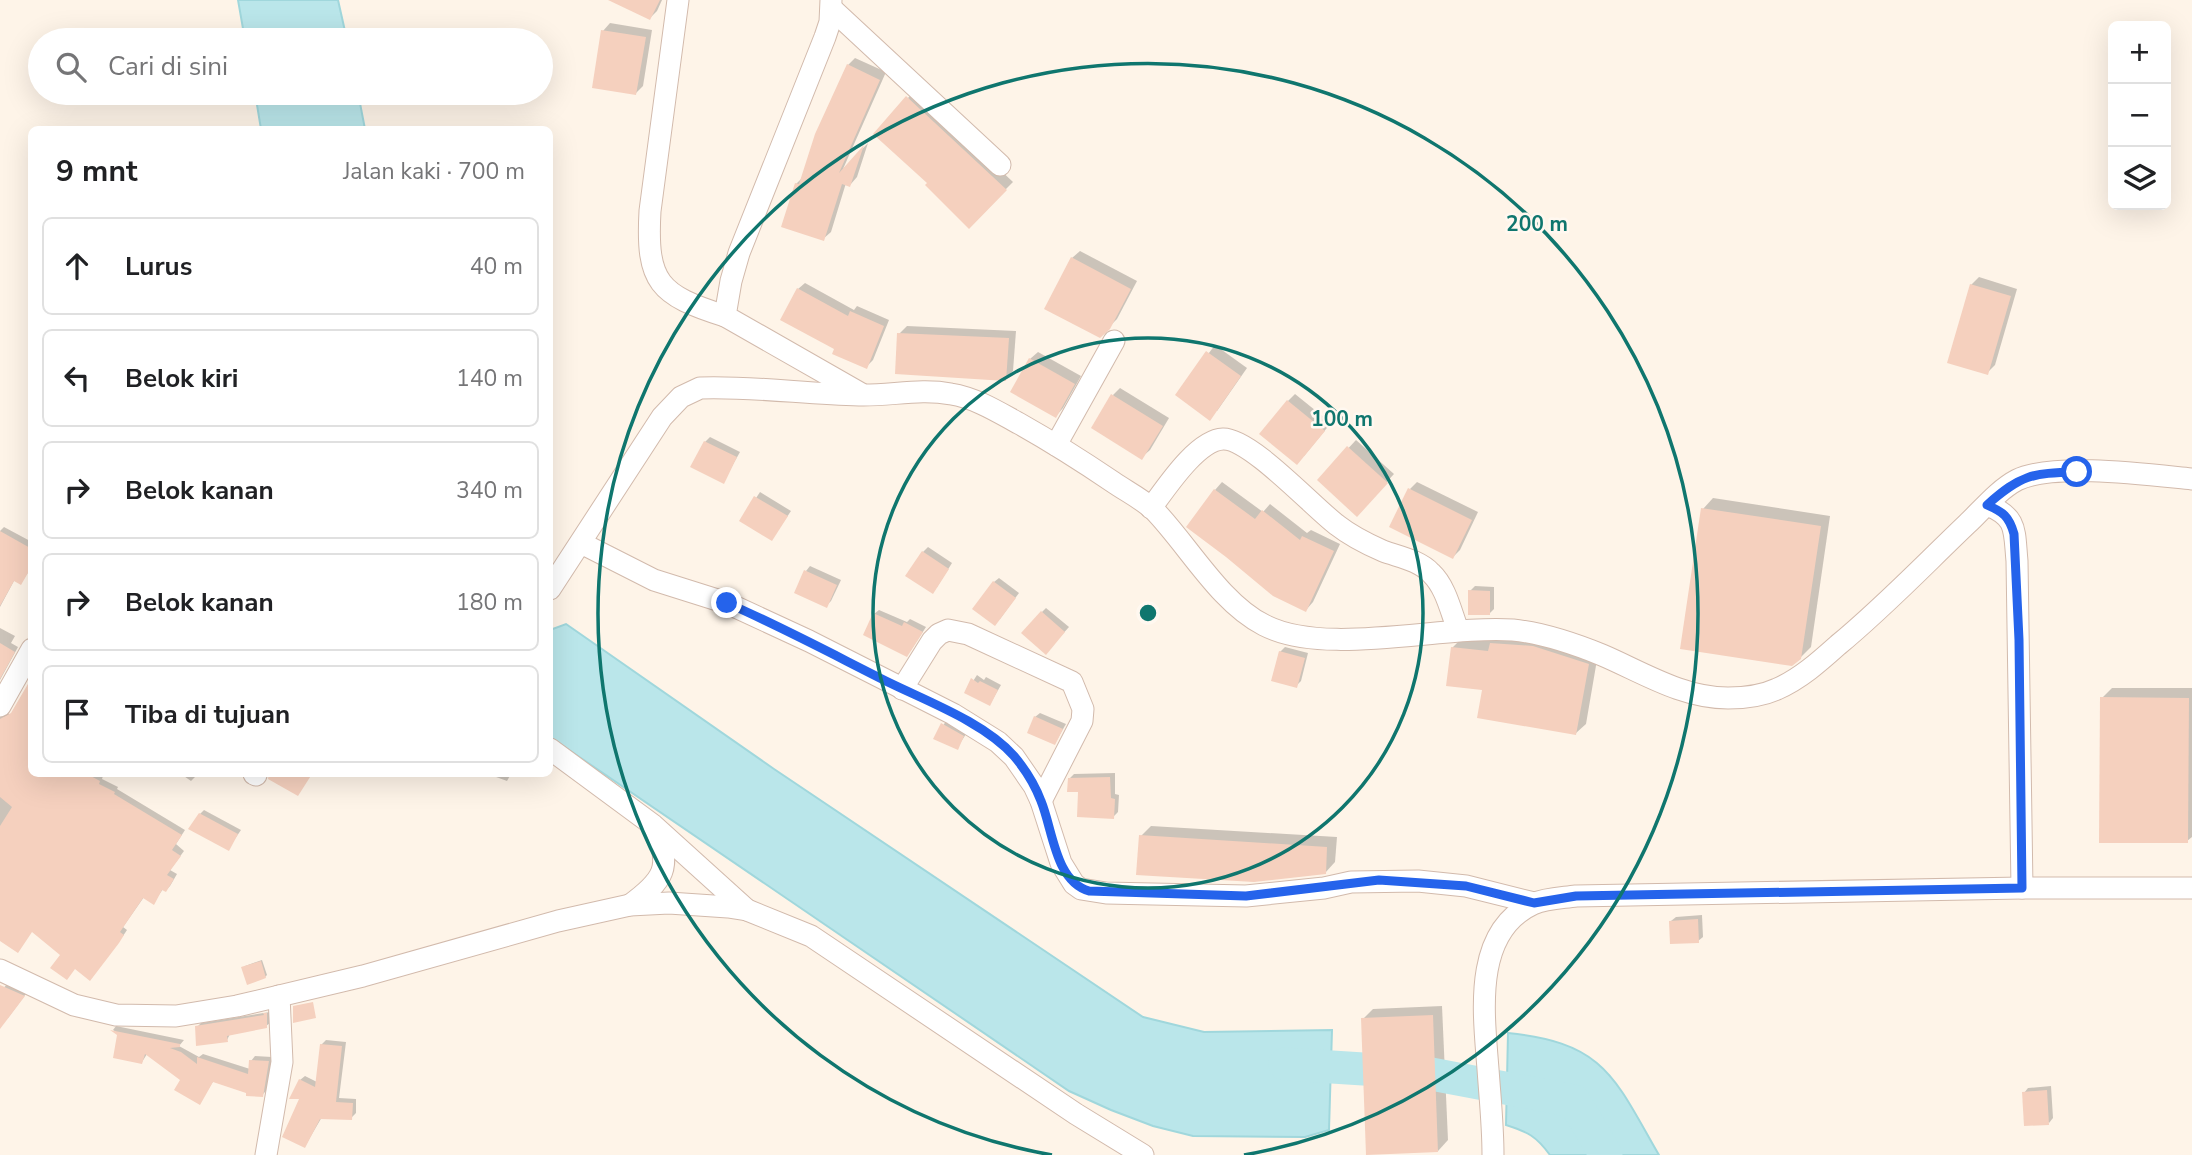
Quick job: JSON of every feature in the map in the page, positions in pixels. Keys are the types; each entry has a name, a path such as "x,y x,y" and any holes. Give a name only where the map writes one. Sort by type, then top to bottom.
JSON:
{"street":[{"path":"678,0 648,239 652,263 660,281 671,294 687,304 725,316 864,396"},
{"path":"725,316 739,253 825,37 832,4"},
{"path":"832,4 1000,165"},
{"path":"1056,445 1114,341"},
{"path":"553,585 662,417 672,405 691,391 711,388 864,396 930,392 951,394 988,407 1056,445 1152,508 1217,585 1251,618 1278,631 1309,638 1369,638 1458,630 1515,630 1600,654 1660,682 1705,696 1728,698 1766,694 1795,680 1862,626 1987,505 2016,481 2040,474 2129,473 2192,479"},
{"path":"1152,508 1177,474 1203,447 1218,440 1234,440 1251,451 1337,525 1370,545 1429,570 1442,589 1458,630"},
{"path":"1987,505 2003,512 2010,520 2014,534 2019,640 2022,888"},
{"path":"581,543 654,580 739,608 953,714 1008,750 1028,776 1041,801 1061,863 1074,884 1089,891 1246,896 1324,888 1351,882 1405,881 1466,886 1534,903"},
{"path":"902,689 932,641 939,634 948,631 968,634 1072,681 1083,709 1082,721 1041,801"},
{"path":"0,706 28,656"},
{"path":"553,751 653,825 747,910"},
{"path":"630,905 648,891 662,870 665,853 653,825"},
{"path":"1493,1155 1483,1010 1486,973 1495,944 1504,928 1517,914 1534,903 1576,896 2022,888 2192,888"},
{"path":"0,970 74,1005 116,1014 176,1016 237,1006 363,976 558,921 630,905 709,904 747,910 811,936 1076,1114 1143,1155"},
{"path":"266,1155 282,1062 279,996"}],"water":[{"path":"238,0 338,0 344,28 243,28"},
{"path":"257,105 360,105 364,126 260,126"},
{"path":"566,624 774,769 1143,1017 1204,1032 1332,1030 1329,1130 1305,1137 1193,1136 1153,1126 1069,1091 553,739 553,629"},
{"path":"1508,1033 1566,1045 1587,1055 1603,1068 1617,1085 1659,1155 1550,1155 1531,1136 1506,1125"}],"building":[{"path":"608,0 660,0 650,20"},
{"path":"601,30 646,37 636,95 592,88"},
{"path":"847,64 880,80 839,173 864,145 850,187 842,184 824,241 781,227 795,183 799,184 815,134"},
{"path":"906,96 1007,190 969,229 925,185 927,183 873,134"},
{"path":"1071,257 1131,289 1110,329 1100,338 1044,309"},
{"path":"1970,284 2011,296 1988,375 1947,363"},
{"path":"797,288 848,316 850,311 884,326 867,369 832,354 834,349 780,320"},
{"path":"897,333 1009,338 1006,381 895,374"},
{"path":"1206,351 1241,376 1210,421 1175,395"},
{"path":"1029,358 1075,384 1056,418 1010,392"},
{"path":"1111,394 1163,426 1142,460 1091,428"},
{"path":"1287,400 1325,431 1297,465 1259,434"},
{"path":"704,441 737,457 724,484 690,467"},
{"path":"1347,446 1388,483 1357,517 1317,480"},
{"path":"1408,488 1472,520 1453,559 1389,527"},
{"path":"1214,489 1255,519 1262,510 1300,540 1302,536 1334,551 1306,612 1273,596 1186,527"},
{"path":"754,496 788,516 772,541 739,521"},
{"path":"1701,508 1821,526 1801,659 1792,666 1680,649"},
{"path":"0,531 28,547 28,573 21,585 14,581 0,606"},
{"path":"922,551 949,569 933,594 905,576"},
{"path":"804,570 837,585 827,608 794,593"},
{"path":"993,581 1016,598 995,626 972,609"},
{"path":"1468,590 1490,591 1490,615 1468,615"},
{"path":"1041,611 1065,632 1046,655 1021,633"},
{"path":"873,613 902,626 904,622 923,632 907,657 863,635"},
{"path":"0,643 15,652 0,679"},
{"path":"1490,643 1533,646 1589,664 1576,735 1477,718 1482,690 1446,686 1451,647 1488,651"},
{"path":"1279,651 1305,658 1297,688 1271,681"},
{"path":"971,678 998,690 990,706 964,693"},
{"path":"28,684 28,777 93,777 100,781 99,784 115,792 114,794 182,835 172,850 181,856 167,875 174,879 166,892 162,890 154,905 143,898 120,932 124,935 119,943 90,981 75,969 67,980 50,968 60,955 32,932 18,953 0,941 0,826 12,807 0,797 0,719 11,713"},
{"path":"2100,697 2189,698 2188,843 2099,843"},
{"path":"1034,716 1063,729 1055,745 1027,733"},
{"path":"941,723 964,736 958,750 933,739"},
{"path":"268,777 310,777 298,796"},
{"path":"1110,777 1111,798 1115,799 1114,819 1077,817 1078,792 1067,792 1068,778"},
{"path":"199,813 238,834 229,851 188,829"},
{"path":"1139,835 1327,847 1326,874 1254,882 1136,875"},
{"path":"1698,919 1699,943 1670,944 1669,921"},
{"path":"261,961 266,978 247,985 241,967"},
{"path":"0,985 25,996 0,1029"},
{"path":"313,1002 316,1018 293,1023 293,1006"},
{"path":"263,1013 267,1013 267,1028 227,1036 228,1042 196,1046 195,1026 264,1015"},
{"path":"1433,1015 1438,1152 1366,1155 1361,1018"},
{"path":"110,1030 180,1044 180,1047 170,1048 181,1052 197,1064 197,1057 248,1074 249,1060 269,1061 263,1097 246,1096 246,1093 213,1082 200,1105 174,1090 180,1080 145,1054 142,1064 113,1058 117,1035"},
{"path":"320,1044 342,1046 336,1102 353,1103 352,1120 320,1119 305,1148 282,1137 299,1099 289,1099 299,1079 315,1087"},
{"path":"2047,1090 2049,1125 2024,1126 2022,1092"}],"waterway":[{"path":"1285,1064 1426,1073 1574,1101 1606,1155"}],"route":[{"path":"727,603 953,714 998,742 1022,766 1034,786 1061,863 1069,878 1081,889 1089,891 1246,896 1324,888 1351,882 1418,881 1466,886 1534,903 1576,896 2022,888 2017,561 2010,520 2003,512 1987,505 2016,481 2052,472 2077,472"}]}
